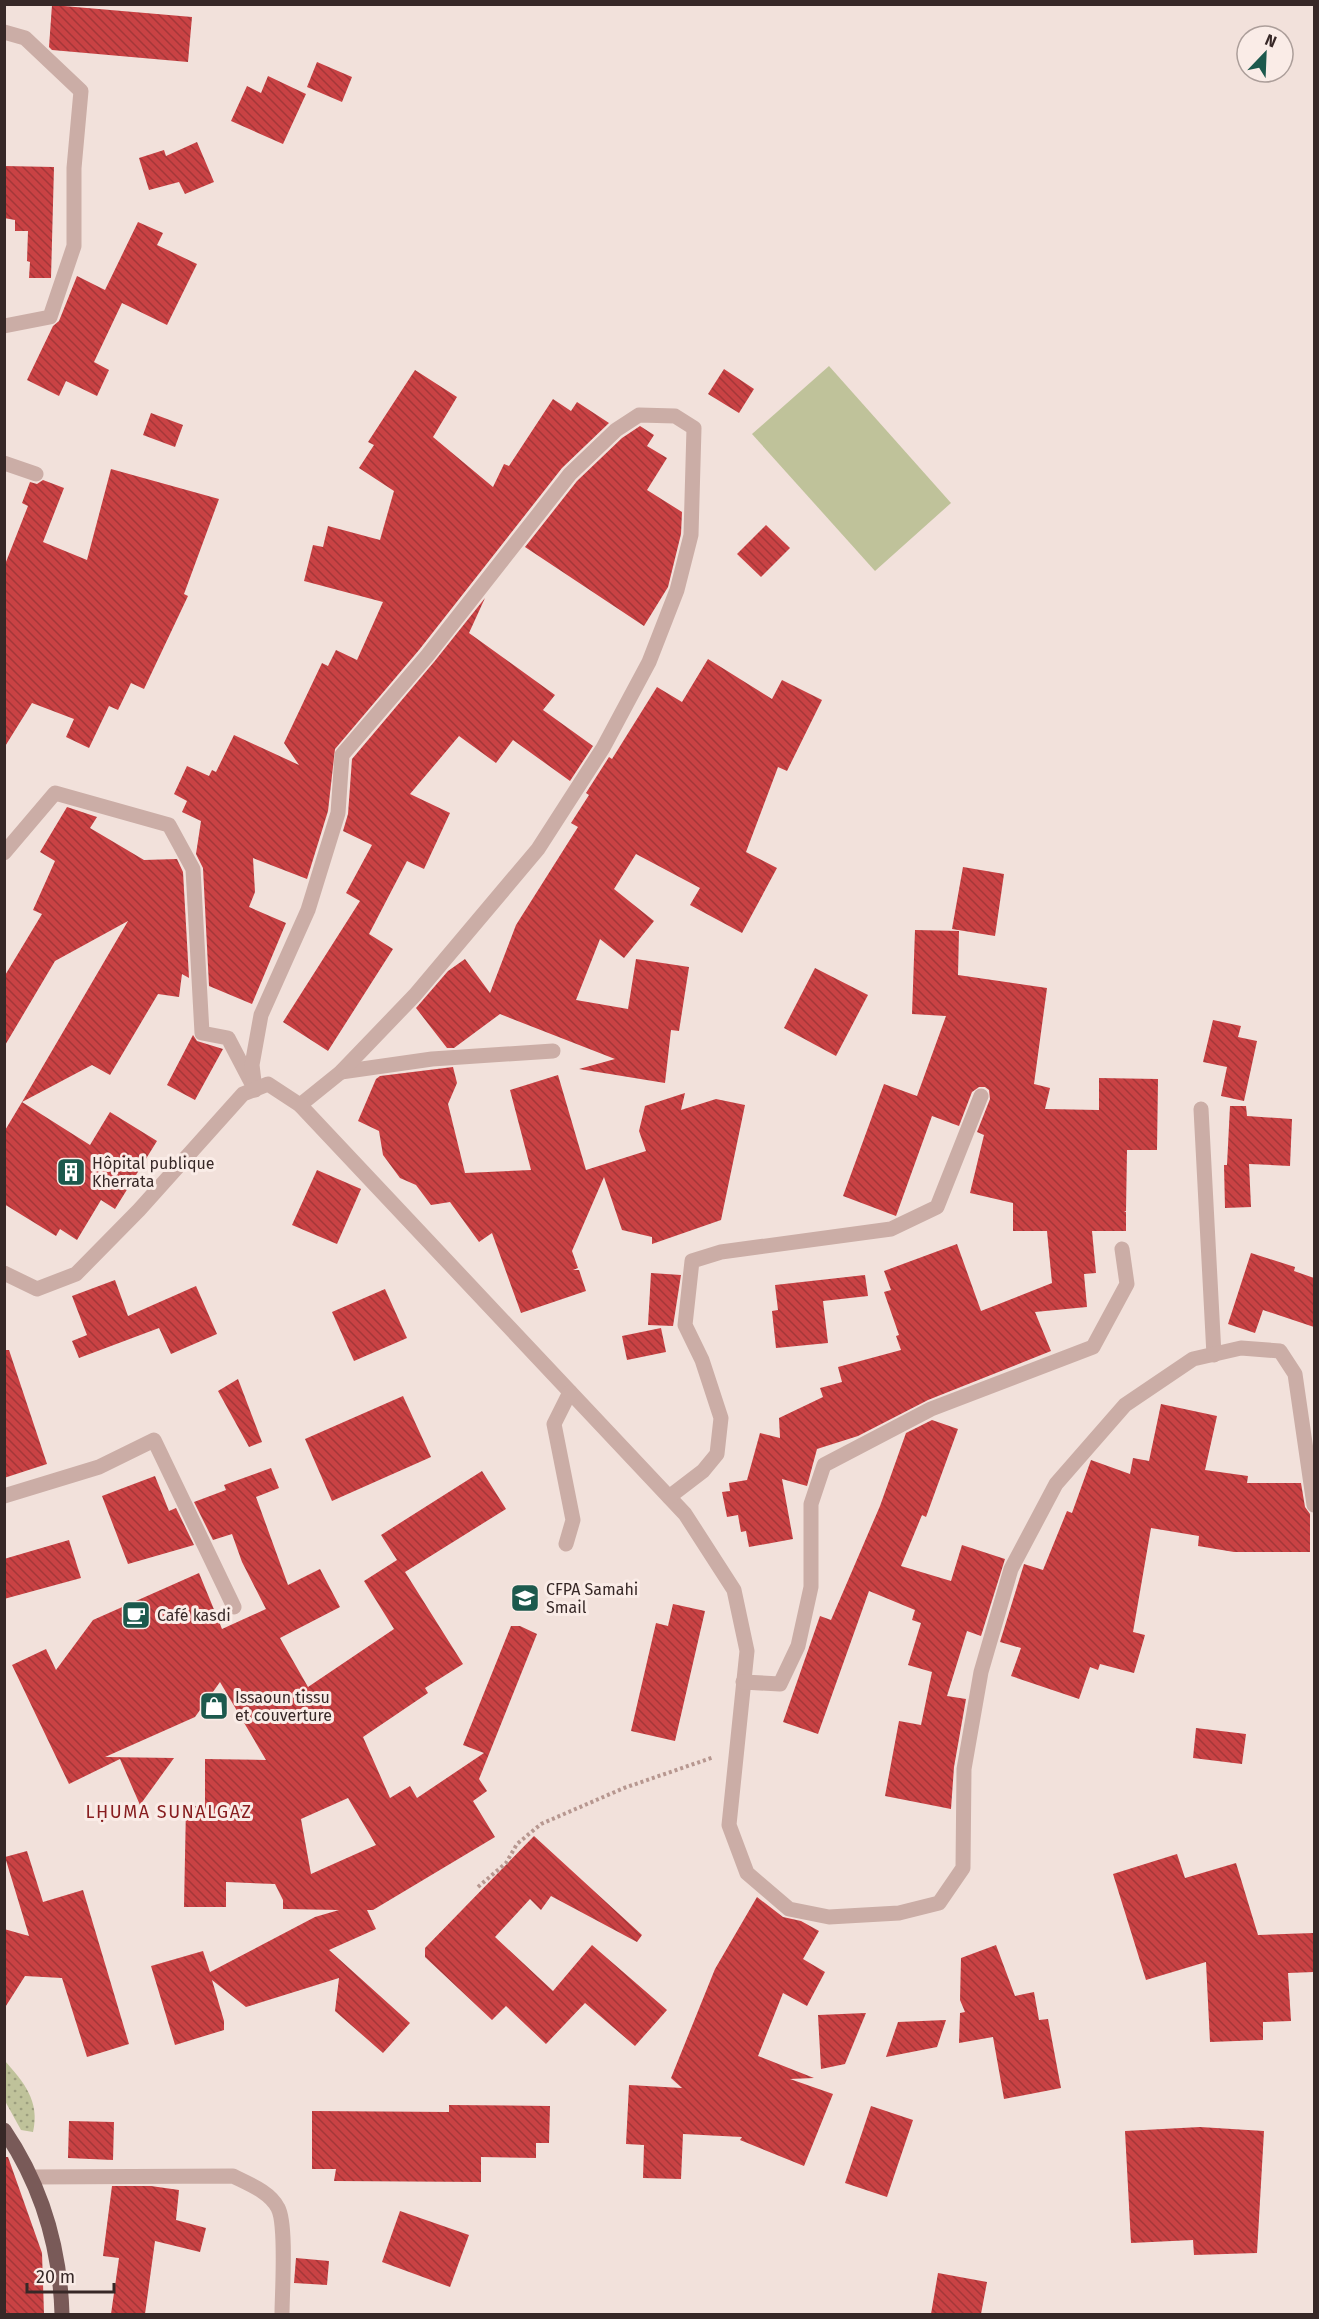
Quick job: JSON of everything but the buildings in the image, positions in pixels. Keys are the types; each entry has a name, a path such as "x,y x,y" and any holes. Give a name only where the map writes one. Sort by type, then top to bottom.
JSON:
{"main road":[{"path":"4,2130 32,2177 48,2217 61,2277 62,2314"}],"street":[{"path":"4,32 25,38 81,91 74,168 74,246 50,317 4,326"},
{"path":"255,1090 252,1065 261,1015 308,910 335,824 338,813 342,755 427,656 570,474 616,430 639,415 675,416 694,428 691,535 677,590 649,662 603,748 538,849 415,995 342,1071 300,1105"},
{"path":"4,462 36,474"},
{"path":"4,854 55,793 169,825 193,869 202,1033 228,1038 255,1090"},
{"path":"342,1071 432,1059 553,1051"},
{"path":"4,1273 37,1289 76,1274 139,1210 243,1094 268,1084 300,1105 669,1497 684,1514 734,1590 747,1651 729,1825 747,1873 789,1909 829,1917 899,1913 939,1903 963,1868 966,1758 981,1672 1011,1569 1056,1484 1125,1405 1193,1359 1241,1348 1280,1352 1295,1374 1314,1505"},
{"path":"669,1497 703,1471 717,1454 721,1418 702,1360 685,1325 692,1261 721,1252 891,1229 937,1207 981,1096"},
{"path":"1201,1109 1214,1354"},
{"path":"744,1682 780,1684 798,1646 812,1587 811,1504 824,1465 931,1409 1094,1347 1127,1284 1122,1249"},
{"path":"566,1544 573,1520 554,1424 570,1392"},
{"path":"4,1496 99,1467 154,1440 234,1607"},
{"path":"32,2177 233,2176 250,2184 267,2195 278,2208 282,2241 282,2314"}],"path":[{"path":"478,1887 506,1863 517,1844 540,1824 624,1788 737,1749"}],"green space":[{"path":"829,366 951,503 875,571 752,434"},
{"path":"4,2060 29,2093 34,2111 33,2132 21,2130 5,2101"}],"place":[{"name":"Hôpital publique Kherrata","path":"71,1172"},
{"name":"CFPA Samahi Smail","path":"525,1598"},
{"name":"Café kasdi","path":"136,1615"},
{"name":"Issaoun tissu et couverture","path":"214,1706"}],"district":[{"name":"LḤUMA SUNALGAZ","path":"169,1812"}]}
